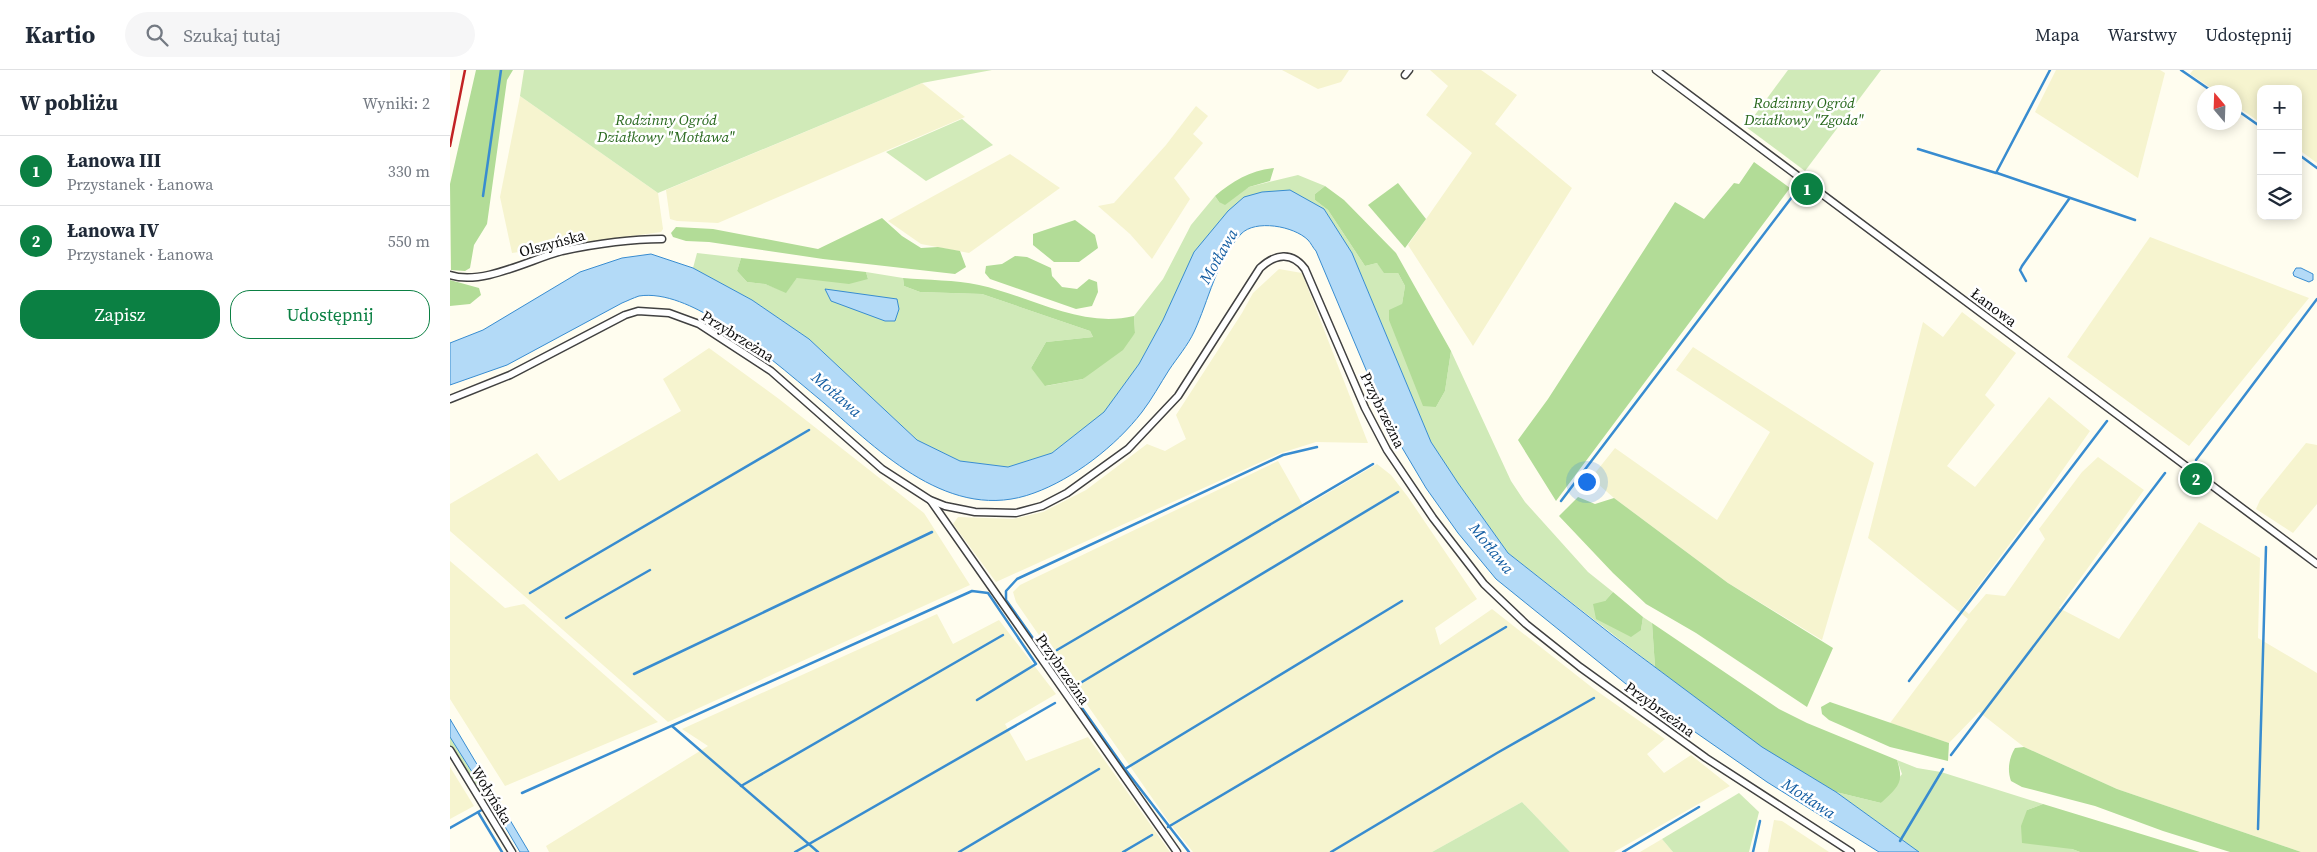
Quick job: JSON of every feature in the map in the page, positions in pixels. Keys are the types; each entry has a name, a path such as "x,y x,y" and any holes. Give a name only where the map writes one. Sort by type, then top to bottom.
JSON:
{"street":[{"name":"Łanowa","path":"1656,70 2317,564"},
{"name":"Olszyńska","path":"450,275 469,277 490,273 560,252 608,242 662,239"},
{"name":"Przybrzeżna","path":"450,398 510,375 625,315 638,311 669,312 699,324 771,371 882,469 930,500 946,506 975,512 1016,512 1042,506 1067,493 1128,449 1178,396 1260,268 1270,259 1290,257 1300,261 1305,269 1365,408 1387,450 1433,518 1484,584 1526,624 1595,678 1706,758 1851,852"},
{"name":"Przybrzeżna","path":"930,500 1177,852"},
{"name":"Wołyńska","path":"450,750 512,852"}],"shaded area":[{"path":"1282,70 1349,70 1341,82 1318,89"},
{"path":"1430,70 1481,70 1517,95 1495,124 1572,188 1473,346 1408,245 1472,153 1426,115 1448,86"},
{"path":"2056,70 2160,70 2165,73 2138,178 2035,112"},
{"path":"2193,70 2317,70 2317,163 2302,152 2302,85 2257,85 2257,120 2242,110 2242,85 2206,85 2190,74"},
{"path":"922,83 965,117 718,223 670,219 666,190"},
{"path":"520,96 658,193 663,229 661,232 512,253 500,197"},
{"path":"1196,106 1208,116 1193,134 1203,143 1174,178 1190,199 1152,259 1130,234 1098,206 1114,203 1166,145"},
{"path":"1010,154 1060,188 969,253 921,244 888,221"},
{"path":"2150,237 2309,298 2189,446 2067,357"},
{"path":"1279,269 1302,273 1368,443 1316,442 1281,453 996,582 953,524 958,517 1013,519 1043,512 1086,490 1147,444 1165,451 1186,439 1176,415 1253,293"},
{"path":"1962,312 2016,353 1985,395 1995,405 1947,466 1975,487 2049,397 2090,431 1962,608 1969,614 1986,594 2005,596 2045,539 2039,529 2082,472 2098,457 2144,490 2059,608 2119,639 2199,522 2260,558 2258,638 2317,673 2317,852 2301,852 2117,789 2024,747 1979,712 1949,743 1890,723 1968,619 1868,538 1923,322 1943,337"},
{"path":"1693,347 1874,463 1822,640 1728,583 1614,498 1591,478 1615,448 1717,520 1770,432 1676,370"},
{"path":"709,348 779,399 924,513 970,585 668,722 450,531 450,504 537,453 559,481 681,411 663,379"},
{"path":"2306,443 2317,445 2317,504 2293,533 2256,509 2260,500"},
{"path":"1278,461 1304,507 1377,464 1391,475 1408,497 1477,599 1435,628 1440,645 1492,609 1594,689 1665,739 1647,754 1664,773 1691,755 1730,786 1614,852 1570,852 1522,802 1432,852 1193,852 1171,825 1016,602 1013,592 1020,585"},
{"path":"450,561 505,608 524,604 658,722 505,786 450,699"},
{"path":"937,614 953,644 999,620 1056,694 1005,724 1026,761 1088,737 1170,852 549,852 546,846 708,746 682,729"},
{"path":"450,767 474,806 450,819"},
{"path":"1774,820 1782,821 1829,852 1768,852"},
{"path":"1662,839 1673,852 1640,852"}],"green space":[{"path":"476,70 513,70 507,80 487,224 474,245 470,268 465,271 451,270 450,184"},
{"name":"Rodzinny Ogród Działkowy \"Motława\"","path":"524,70 992,70 922,83 658,193 520,96"},
{"name":"Rodzinny Ogród Działkowy \"Zgoda\"","path":"1788,70 1881,70 1805,171 1746,127"},
{"path":"962,119 993,145 926,181 886,152"},
{"path":"1754,162 1790,188 1556,501 1518,440 1548,399 1675,202 1704,219 1734,183 1739,184"},
{"path":"1274,168 1270,181 1249,187 1225,205 1219,202 1215,196 1243,177 1258,171"},
{"path":"1298,175 1325,186 1315,194 1315,200 1328,210 1365,266 1377,263 1398,273 1405,286 1402,304 1436,407 1445,391 1451,351 1511,481 1525,502 1588,572 1613,592 1605,601 1641,630 1643,617 1652,623 1655,667 1508,553 1431,442 1352,253 1324,209 1262,192 1163,320 1139,364 1104,413 1052,453 1008,467 960,461 917,440 809,339 752,300 693,268 697,253 741,258 737,271 747,282 765,284 786,292 797,278 868,279 866,272 903,278 904,286 920,292 982,294 1090,331 1093,337 1046,342 1031,368 1046,386 1083,379 1135,333 1134,316 1163,279 1191,225 1215,196 1219,202 1249,187"},
{"path":"1398,183 1426,219 1405,248 1368,205"},
{"path":"1325,186 1344,200 1396,253 1451,351 1445,391 1436,407 1423,406 1389,320 1389,310 1402,304 1405,286 1398,273 1384,273 1377,263 1365,266 1328,210 1315,200 1315,194"},
{"path":"882,218 902,236 921,248 938,247 960,251 966,267 955,274 823,259 709,242 686,241 673,237 671,233 676,227 713,229 818,249"},
{"path":"1075,220 1095,235 1098,248 1079,262 1054,262 1033,245 1033,234"},
{"path":"1015,256 1027,257 1051,268 1052,276 1062,287 1077,289 1089,279 1097,282 1098,292 1092,306 1076,309 990,279 985,273 986,266 1002,264"},
{"path":"741,258 866,272 868,279 849,284 797,278 786,293 765,284 747,282 737,271"},
{"path":"903,278 970,283 1075,315 1114,319 1134,316 1135,333 1123,350 1083,379 1045,386 1031,368 1046,342 1093,337 1090,331 982,294 920,292 904,286"},
{"path":"450,280 479,288 481,295 470,304 450,306"},
{"path":"1578,497 1595,504 1614,498 1728,583 1833,648 1807,707 1696,633 1646,604 1613,573 1559,516"},
{"path":"1613,592 1643,617 1641,630 1631,637 1596,619 1593,604 1605,601"},
{"path":"1652,623 1779,709 1807,723 1897,760 1900,780 1895,789 1881,803 1836,792 1762,748 1655,667"},
{"path":"1830,702 1949,743 1948,761 1890,747 1829,720 1822,714 1821,707"},
{"path":"450,737 488,799 486,805 450,747"},
{"path":"2024,747 2117,789 2301,852 2230,852 2163,831 2095,806 2022,787 2011,781 2009,768 2011,756 2015,748"},
{"path":"1897,760 1917,768 1941,772 2043,804 2027,810 2072,849 2080,852 1919,852 1836,792 1881,803 1902,774"},
{"path":"1739,793 1759,812 1749,852 1673,852 1662,839"},
{"path":"1522,802 1570,852 1432,852"},
{"path":"2043,804 2200,852 2080,852 2072,849 2022,843 2021,826 2027,810"}],"water":[{"name":"Motława","path":"1290,190 1324,209 1352,253 1431,442 1508,553 1612,635 1762,747 1836,792 1919,852 1879,852 1767,782 1626,684 1496,579 1458,533 1426,488 1391,429 1316,251 1308,240 1294,231 1274,226 1265,226 1247,229 1241,234 1232,245 1219,268 1189,342 1146,407 1131,425 1107,449 1064,479 1034,493 1003,500 974,499 946,491 919,478 869,442 798,381 744,339 699,310 669,298 649,295 639,296 622,303 507,365 450,385 450,343 483,330 580,272 622,258 651,254 693,268 752,300 809,339 917,440 960,461 1008,467 1052,453 1104,412 1139,364 1163,320 1194,252 1228,211 1244,197 1262,192"},
{"path":"2296,268 2301,268 2313,274 2313,280 2309,282 2294,276 2293,273"},
{"path":"825,289 897,299 899,309 895,321 885,321 831,301"},
{"path":"450,719 506,813 501,818 450,737"},
{"path":"510,820 529,852 520,852 504,825"}],"waterway":[{"path":"483,196 501,70"},
{"path":"1918,149 1996,173 2050,70"},
{"path":"2181,70 2203,85"},
{"path":"2242,114 2257,124"},
{"path":"2302,157 2317,168"},
{"path":"1997,173 2135,220"},
{"path":"1561,501 1792,197"},
{"path":"2026,281 2020,270 2022,266 2069,199"},
{"path":"2196,460 2317,299"},
{"path":"1909,681 2107,421"},
{"path":"530,593 809,430"},
{"path":"1189,852 1125,769 1006,600 1006,591 1017,579 1283,455 1317,447"},
{"path":"1057,650 1373,464"},
{"path":"1951,755 2165,473"},
{"path":"1082,682 1398,492"},
{"path":"634,674 932,532"},
{"path":"2258,829 2266,547"},
{"path":"566,618 650,570"},
{"path":"522,793 972,591 988,593 1036,664 977,700"},
{"path":"1125,769 1402,601"},
{"path":"1168,827 1506,627"},
{"path":"741,786 1003,635"},
{"path":"1331,852 1497,753 1594,698"},
{"path":"795,852 1055,703"},
{"path":"672,726 818,852"},
{"path":"959,852 1099,769"},
{"path":"1900,841 1943,769"},
{"path":"450,828 494,803"},
{"path":"1623,852 1699,807"},
{"path":"478,812 502,852"},
{"path":"1753,852 1760,821"},
{"path":"1123,852 1152,835"}],"railway":[{"path":"450,146 465,70"}],"place":[{"name":"Łanowa III","path":"1807,189"},
{"name":"Łanowa IV","path":"2196,479"}]}
